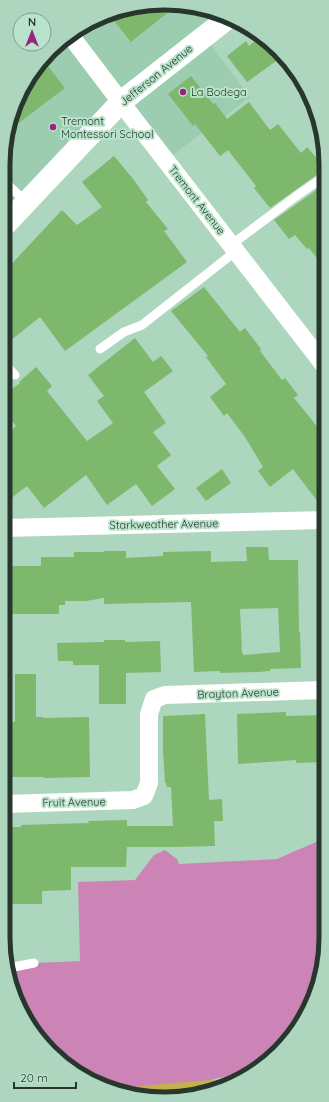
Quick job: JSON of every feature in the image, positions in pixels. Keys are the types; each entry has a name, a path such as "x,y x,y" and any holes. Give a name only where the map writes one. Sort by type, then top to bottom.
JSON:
{"street":[{"name":"Jefferson Avenue","path":"10,220 121,102 223,22"},
{"name":"Tremont Avenue","path":"74,40 319,358"},
{"name":"Starkweather Avenue","path":"10,528 319,520"},
{"name":"Brayton Avenue","path":"144,796 149,783 149,714 154,699 165,695 319,690"},
{"name":"Fruit Avenue","path":"10,804 133,800 144,796"}],"lane":[{"path":"100,349 124,332 142,325 295,197 319,180"},
{"path":"10,187 26,202"},
{"path":"10,370 15,375"},
{"path":"13,967 34,962"}],"shaded area":[{"path":"144,11 185,11 214,18 223,22 205,37 250,97 166,160 121,103 10,220 10,154 18,115 26,96 42,70 55,55 87,31 105,22 125,15"},
{"path":"319,841 319,948 314,977 303,1006 287,1032 274,1047 259,1060 237,1074 161,1092 144,1091 115,1084 87,1071 63,1054 42,1032 26,1006 18,987 13,967 34,963 80,961 78,882 135,880 154,855 165,850 177,859 179,864 277,859"}],"building":[{"path":"171,10 131,42 112,19 144,11"},
{"path":"256,40 278,60 247,82 227,56 246,41 249,46"},
{"path":"47,64 65,88 15,126 26,96"},
{"path":"191,76 227,119 249,102 270,130 278,124 301,153 307,147 319,161 319,173 270,208 254,188 256,186 228,150 220,156 195,124 193,126 168,94"},
{"path":"114,156 134,180 148,200 146,202 168,229 164,231 187,262 65,351 40,317 10,341 10,266 62,210 77,225 102,207 82,182"},
{"path":"319,188 319,261 309,248 307,249 295,235 289,239 274,220"},
{"path":"204,287 240,332 245,328 282,380 285,378 298,395 294,398 319,429 319,503 293,469 270,487 258,471 263,467 245,437 227,413 224,416 210,397 226,384 206,357 208,356 171,311"},
{"path":"135,338 153,362 161,356 173,371 144,392 166,423 153,432 171,455 157,466 175,489 152,506 136,484 107,505 86,475 44,508 27,486 10,499 10,431 16,426 10,418 10,390 20,383 19,382 36,367 52,386 47,391 87,441 113,423 97,401 104,396 88,375"},
{"path":"222,469 231,483 206,501 196,488"},
{"path":"246,547 268,547 269,560 298,560 301,668 270,669 270,671 258,672 194,672 191,602 104,604 104,598 86,601 65,601 65,605 59,605 59,614 10,614 10,566 41,566 41,557 74,557 74,552 126,551 126,558 163,556 163,552 211,551 211,562 247,561","holes":["278,608 280,652 243,655 240,609"]},
{"path":"104,640 125,640 125,642 160,641 161,672 126,673 126,704 99,704 99,665 73,665 73,661 58,661 57,643 104,642"},
{"path":"15,674 36,674 36,717 89,717 90,777 10,777 10,722 15,722"},
{"path":"286,712 286,716 319,715 319,762 296,763 296,760 238,764 237,714"},
{"path":"205,714 209,800 222,799 223,821 214,821 215,846 127,847 126,867 71,867 71,890 42,891 42,904 10,904 10,827 21,827 21,825 89,823 88,821 127,820 127,826 173,826 171,787 167,787 165,783 163,716"}],"place":[{"name":"La Bodega","path":"183,92"},
{"name":"Tremont Montessori School","path":"53,127"}]}
